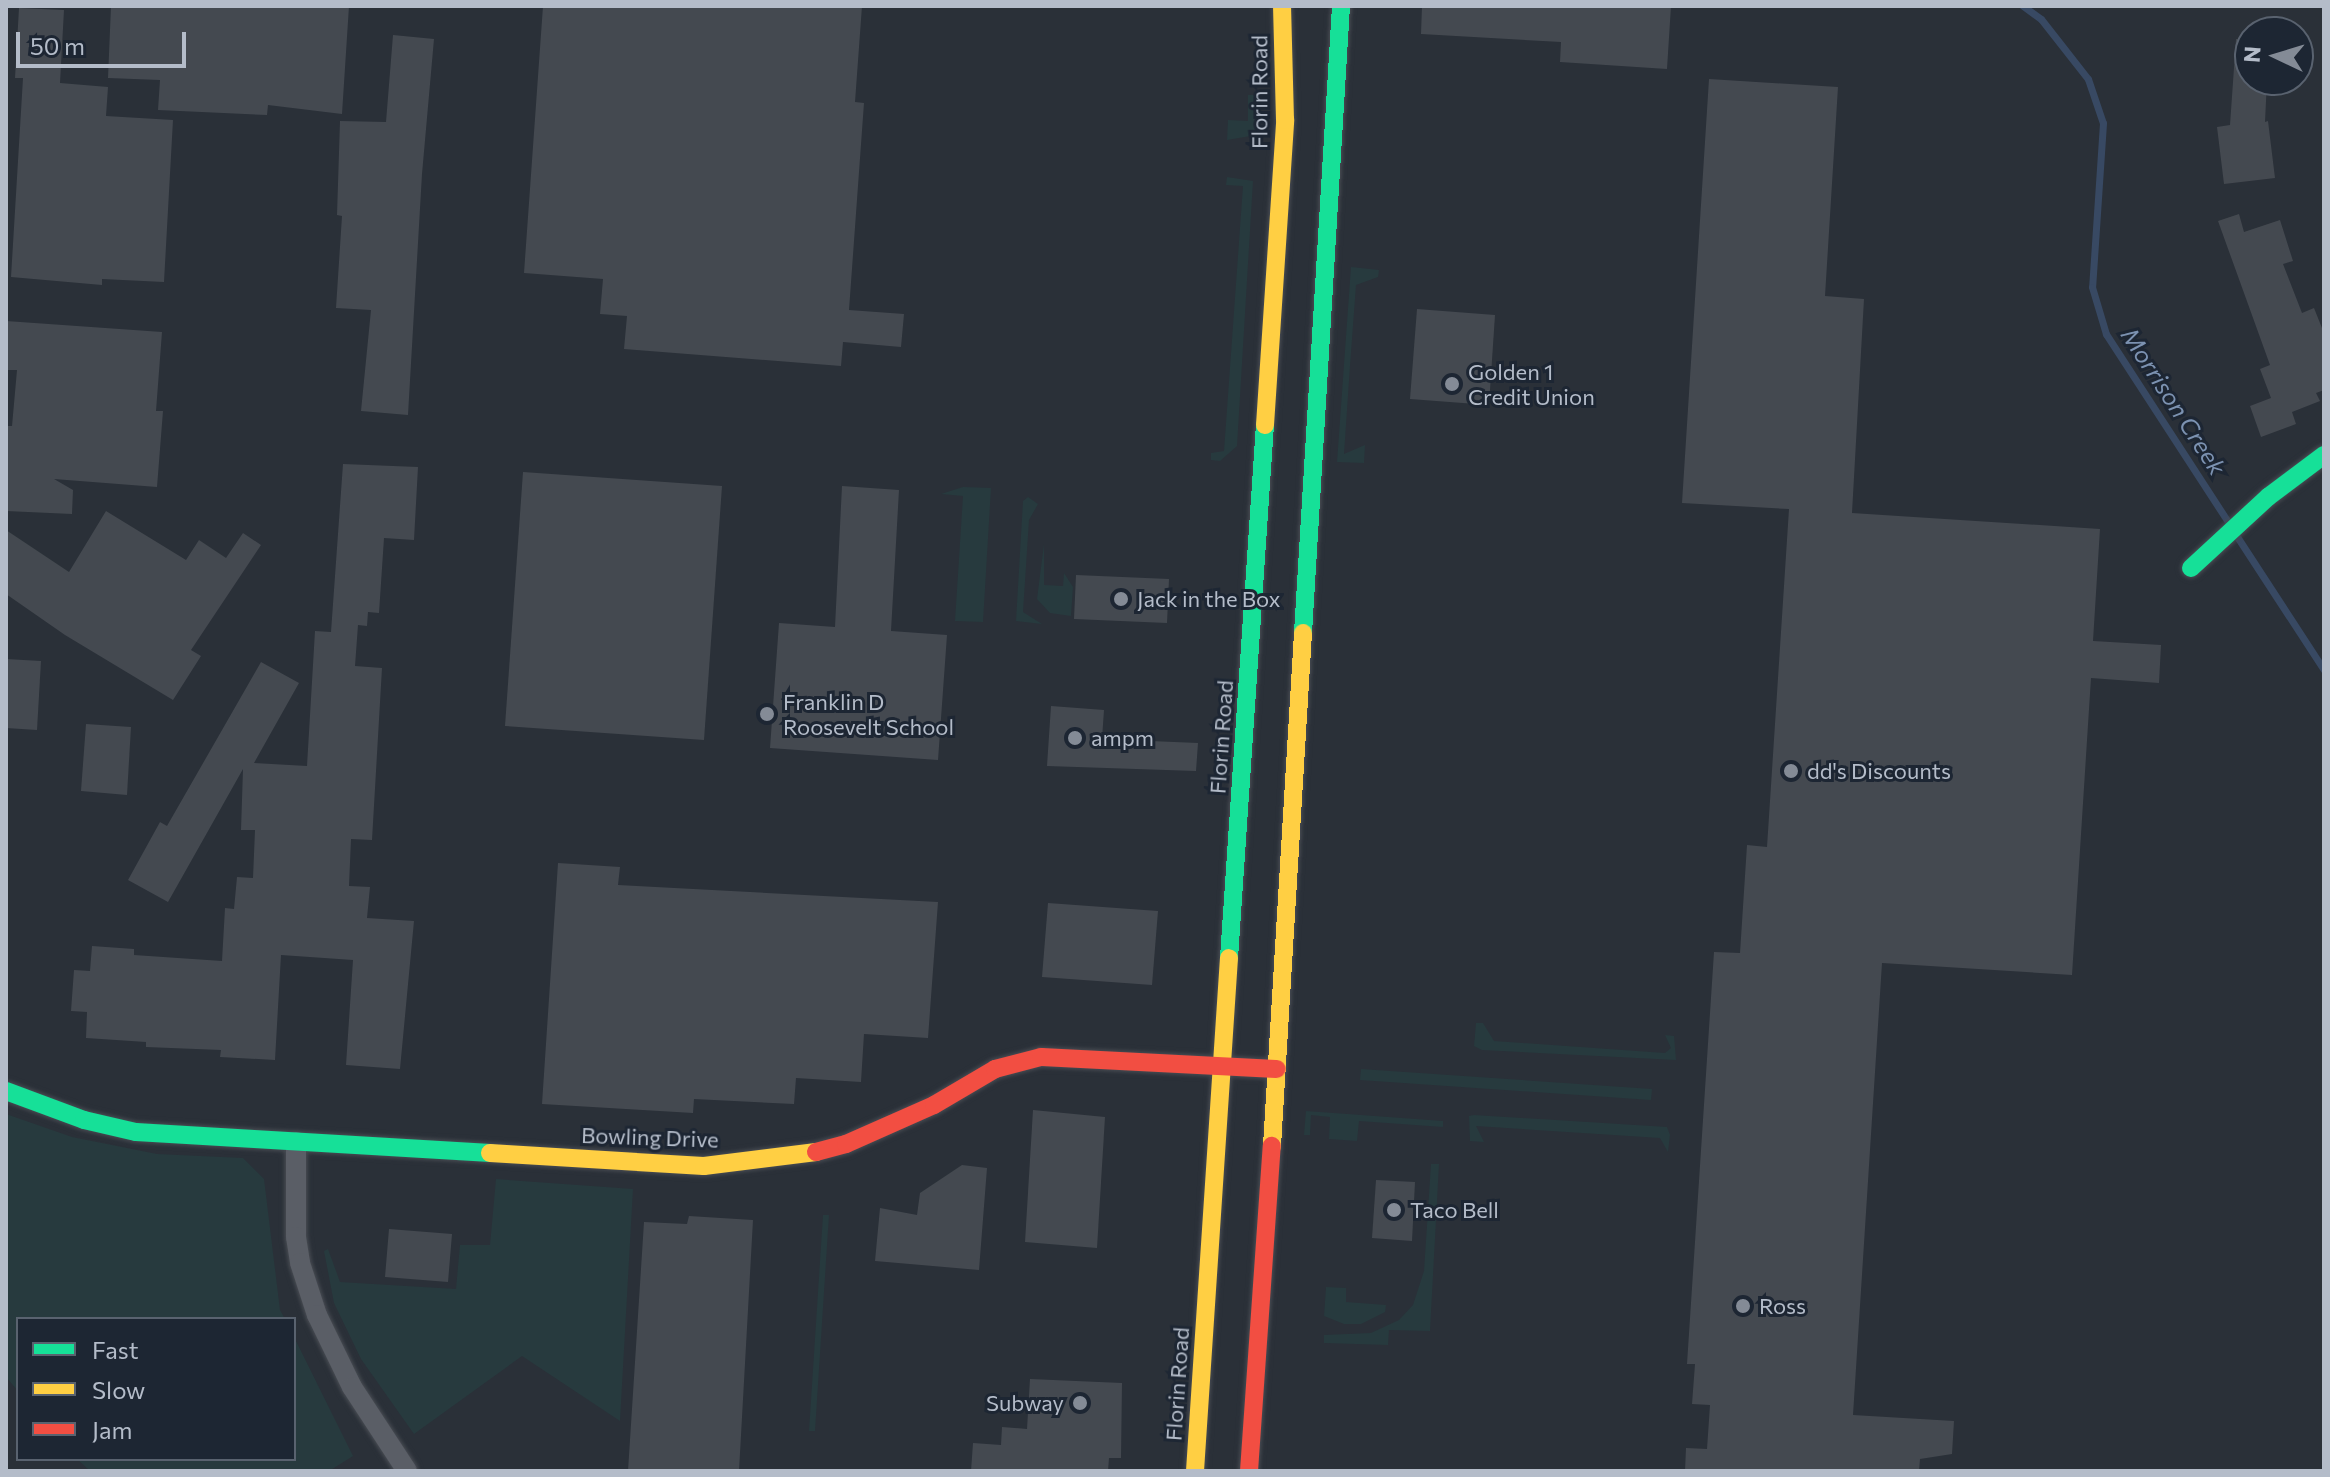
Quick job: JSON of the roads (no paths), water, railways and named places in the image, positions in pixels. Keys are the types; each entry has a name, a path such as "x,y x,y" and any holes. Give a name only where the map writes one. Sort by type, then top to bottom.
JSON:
{"main road":[{"name":"Florin Road","path":"1195,1471 1285,120 1282,6"},
{"path":"1249,1471 1277,1069 1341,6"},
{"path":"2191,568 2268,497 2324,455"},
{"name":"Bowling Drive","path":"6,1091 84,1120 136,1132 704,1166 752,1163 822,1150 890,1127 995,1069 1041,1057 1277,1069"}],"street":[{"path":"296,1142 296,1237 300,1263 317,1315 352,1387 407,1471"}],"waterway":[{"name":"Morrison Creek","path":"2023,6 2041,19 2088,79 2103,123 2092,287 2106,334 2230,525"},
{"name":"Morrison Creek","path":"2236,535 2324,670"}],"place":[{"name":"Golden 1 Credit Union","path":"1452,384"},
{"name":"Jack in the Box","path":"1121,599"},
{"name":"Franklin D Roosevelt School","path":"767,714"},
{"name":"ampm","path":"1075,738"},
{"name":"dd's Discounts","path":"1791,771"},
{"name":"Taco Bell","path":"1394,1210"},
{"name":"Ross","path":"1743,1306"},
{"name":"Subway","path":"1080,1403"}]}
